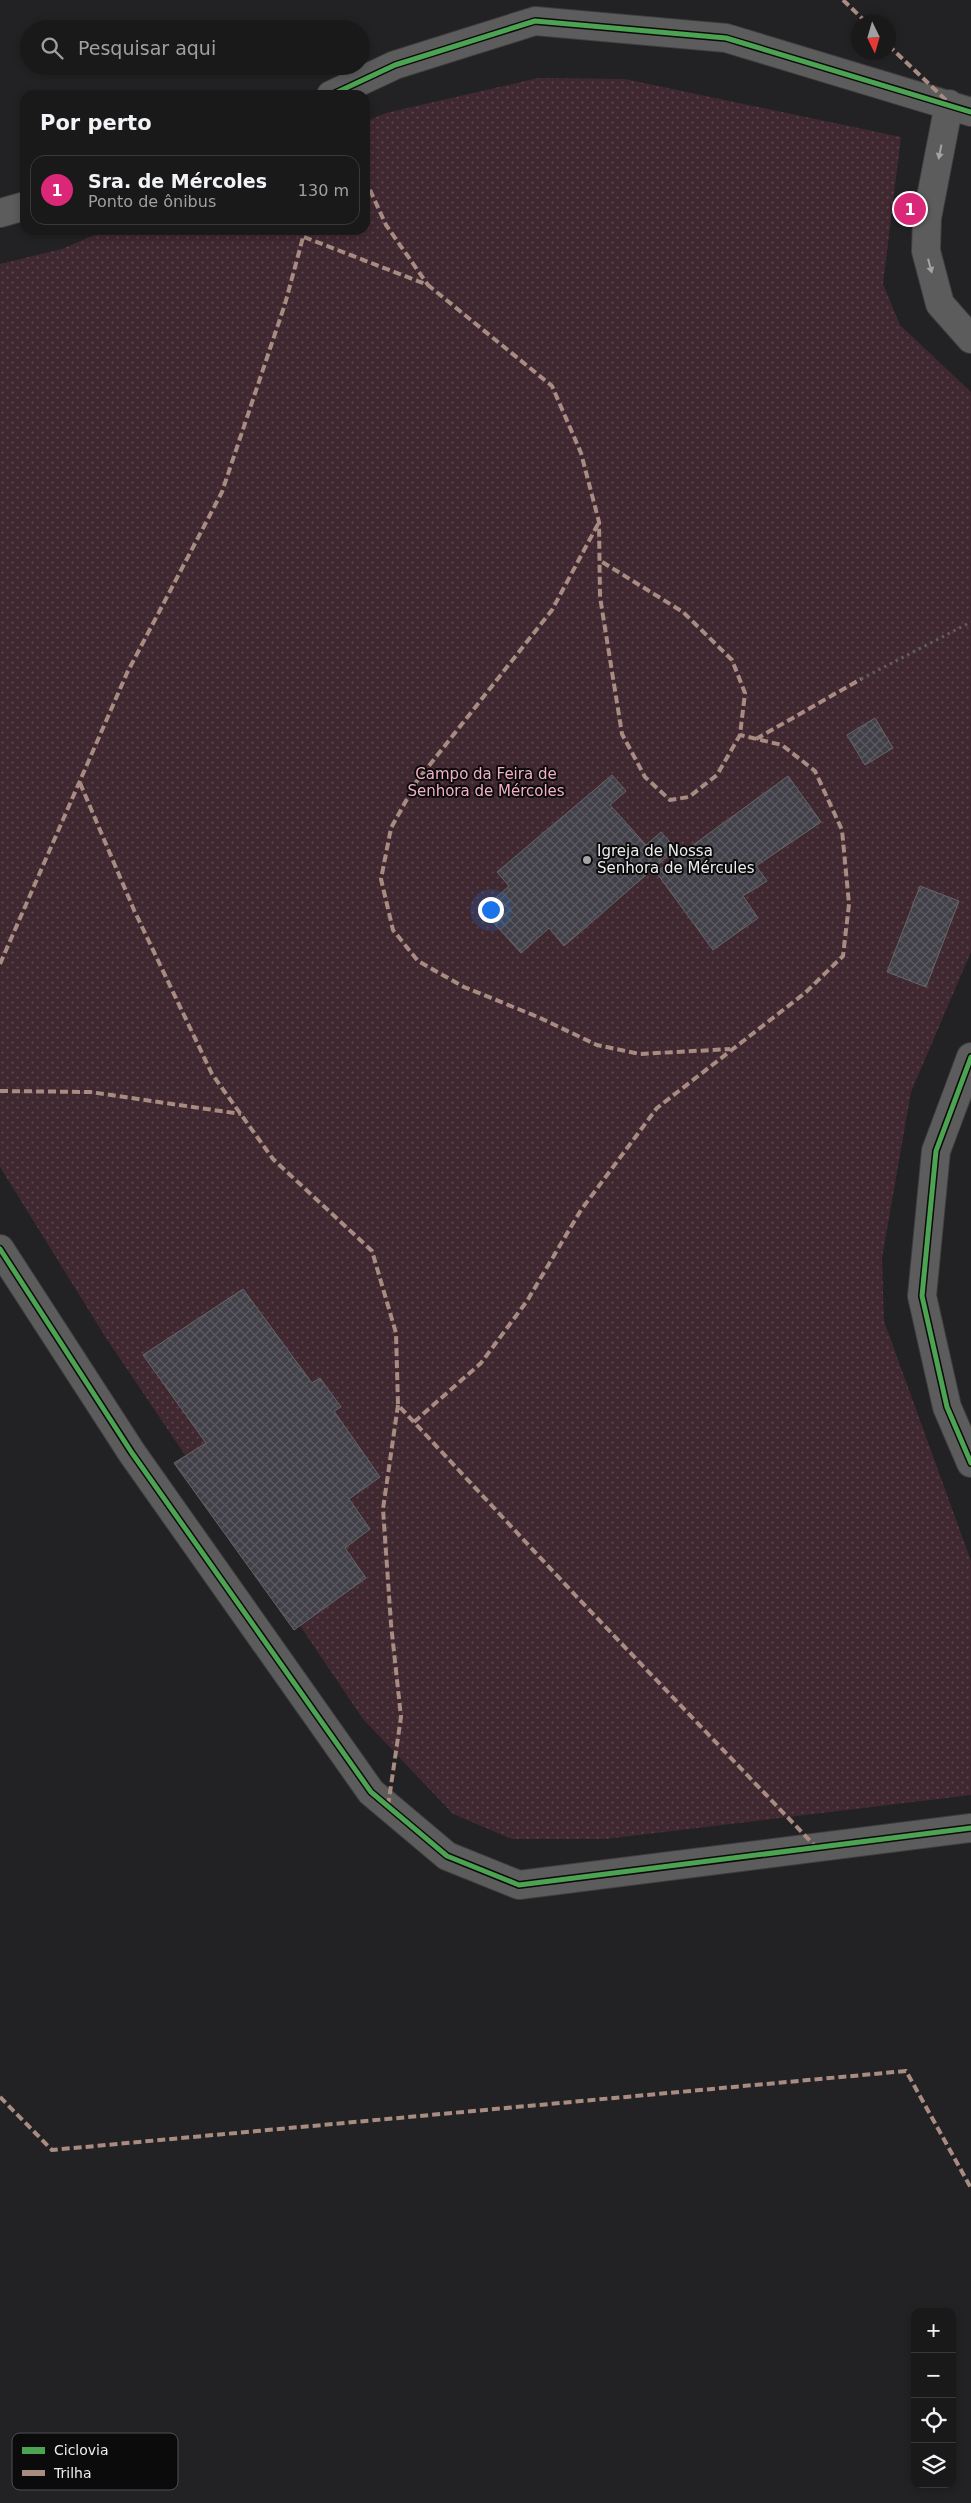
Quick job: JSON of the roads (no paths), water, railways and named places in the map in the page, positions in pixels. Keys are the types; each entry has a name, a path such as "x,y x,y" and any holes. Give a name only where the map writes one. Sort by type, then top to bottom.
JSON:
{"street":[{"path":"342,90 394,65 535,20 726,38 960,108 927,218 926,251 940,304 971,339"},
{"path":"0,213 20,207"},
{"path":"971,1057 936,1152 922,1296 947,1407 971,1463"},
{"path":"0,1249 132,1453 371,1792 447,1856 519,1885 971,1828"}],"place":[{"name":"Sra. de Mércoles","path":"910,209"},
{"name":"Igreja de Nossa Senhora de Mércules","path":"587,860"}],"park label":[{"name":"Campo da Feira de Senhora de Mércoles","path":"486,782"}]}
